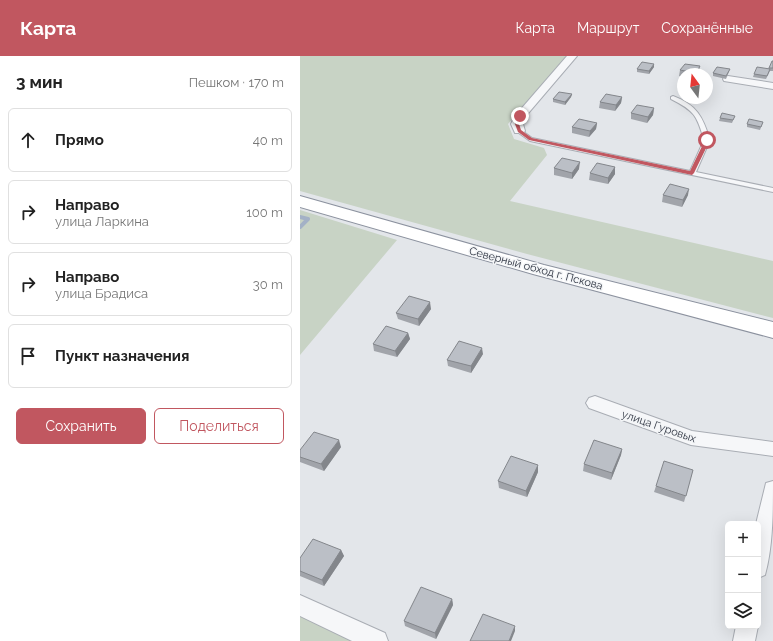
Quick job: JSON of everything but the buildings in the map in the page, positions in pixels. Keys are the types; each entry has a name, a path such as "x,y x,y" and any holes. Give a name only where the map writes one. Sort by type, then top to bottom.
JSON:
{"highway":[{"name":"Северный обход г. Пскова","path":"300,201 540,270 773,330"}],"street":[{"path":"519,131 517,124 520,116 572,56"},
{"path":"728,79 773,86"},
{"name":"улица Гуровых","path":"595,403 692,438 773,450"},
{"path":"760,557 773,488"},
{"path":"300,605 377,641"},
{"path":"744,641 746,629"}],"lane":[{"path":"673,98 691,106 701,120 707,140 692,173"},
{"path":"519,131 530,139 773,190"}],"green space":[{"path":"300,56 568,56 508,124 514,139 544,148 547,155 510,201 773,261 773,318 527,254 300,191"},
{"path":"300,210 397,240 300,355"},
{"path":"300,609 361,641 300,641"}],"waterway":[{"path":"300,217 308,219 300,227"}],"route":[{"path":"520,116 517,124 519,131 530,139 692,173 707,140"}]}
